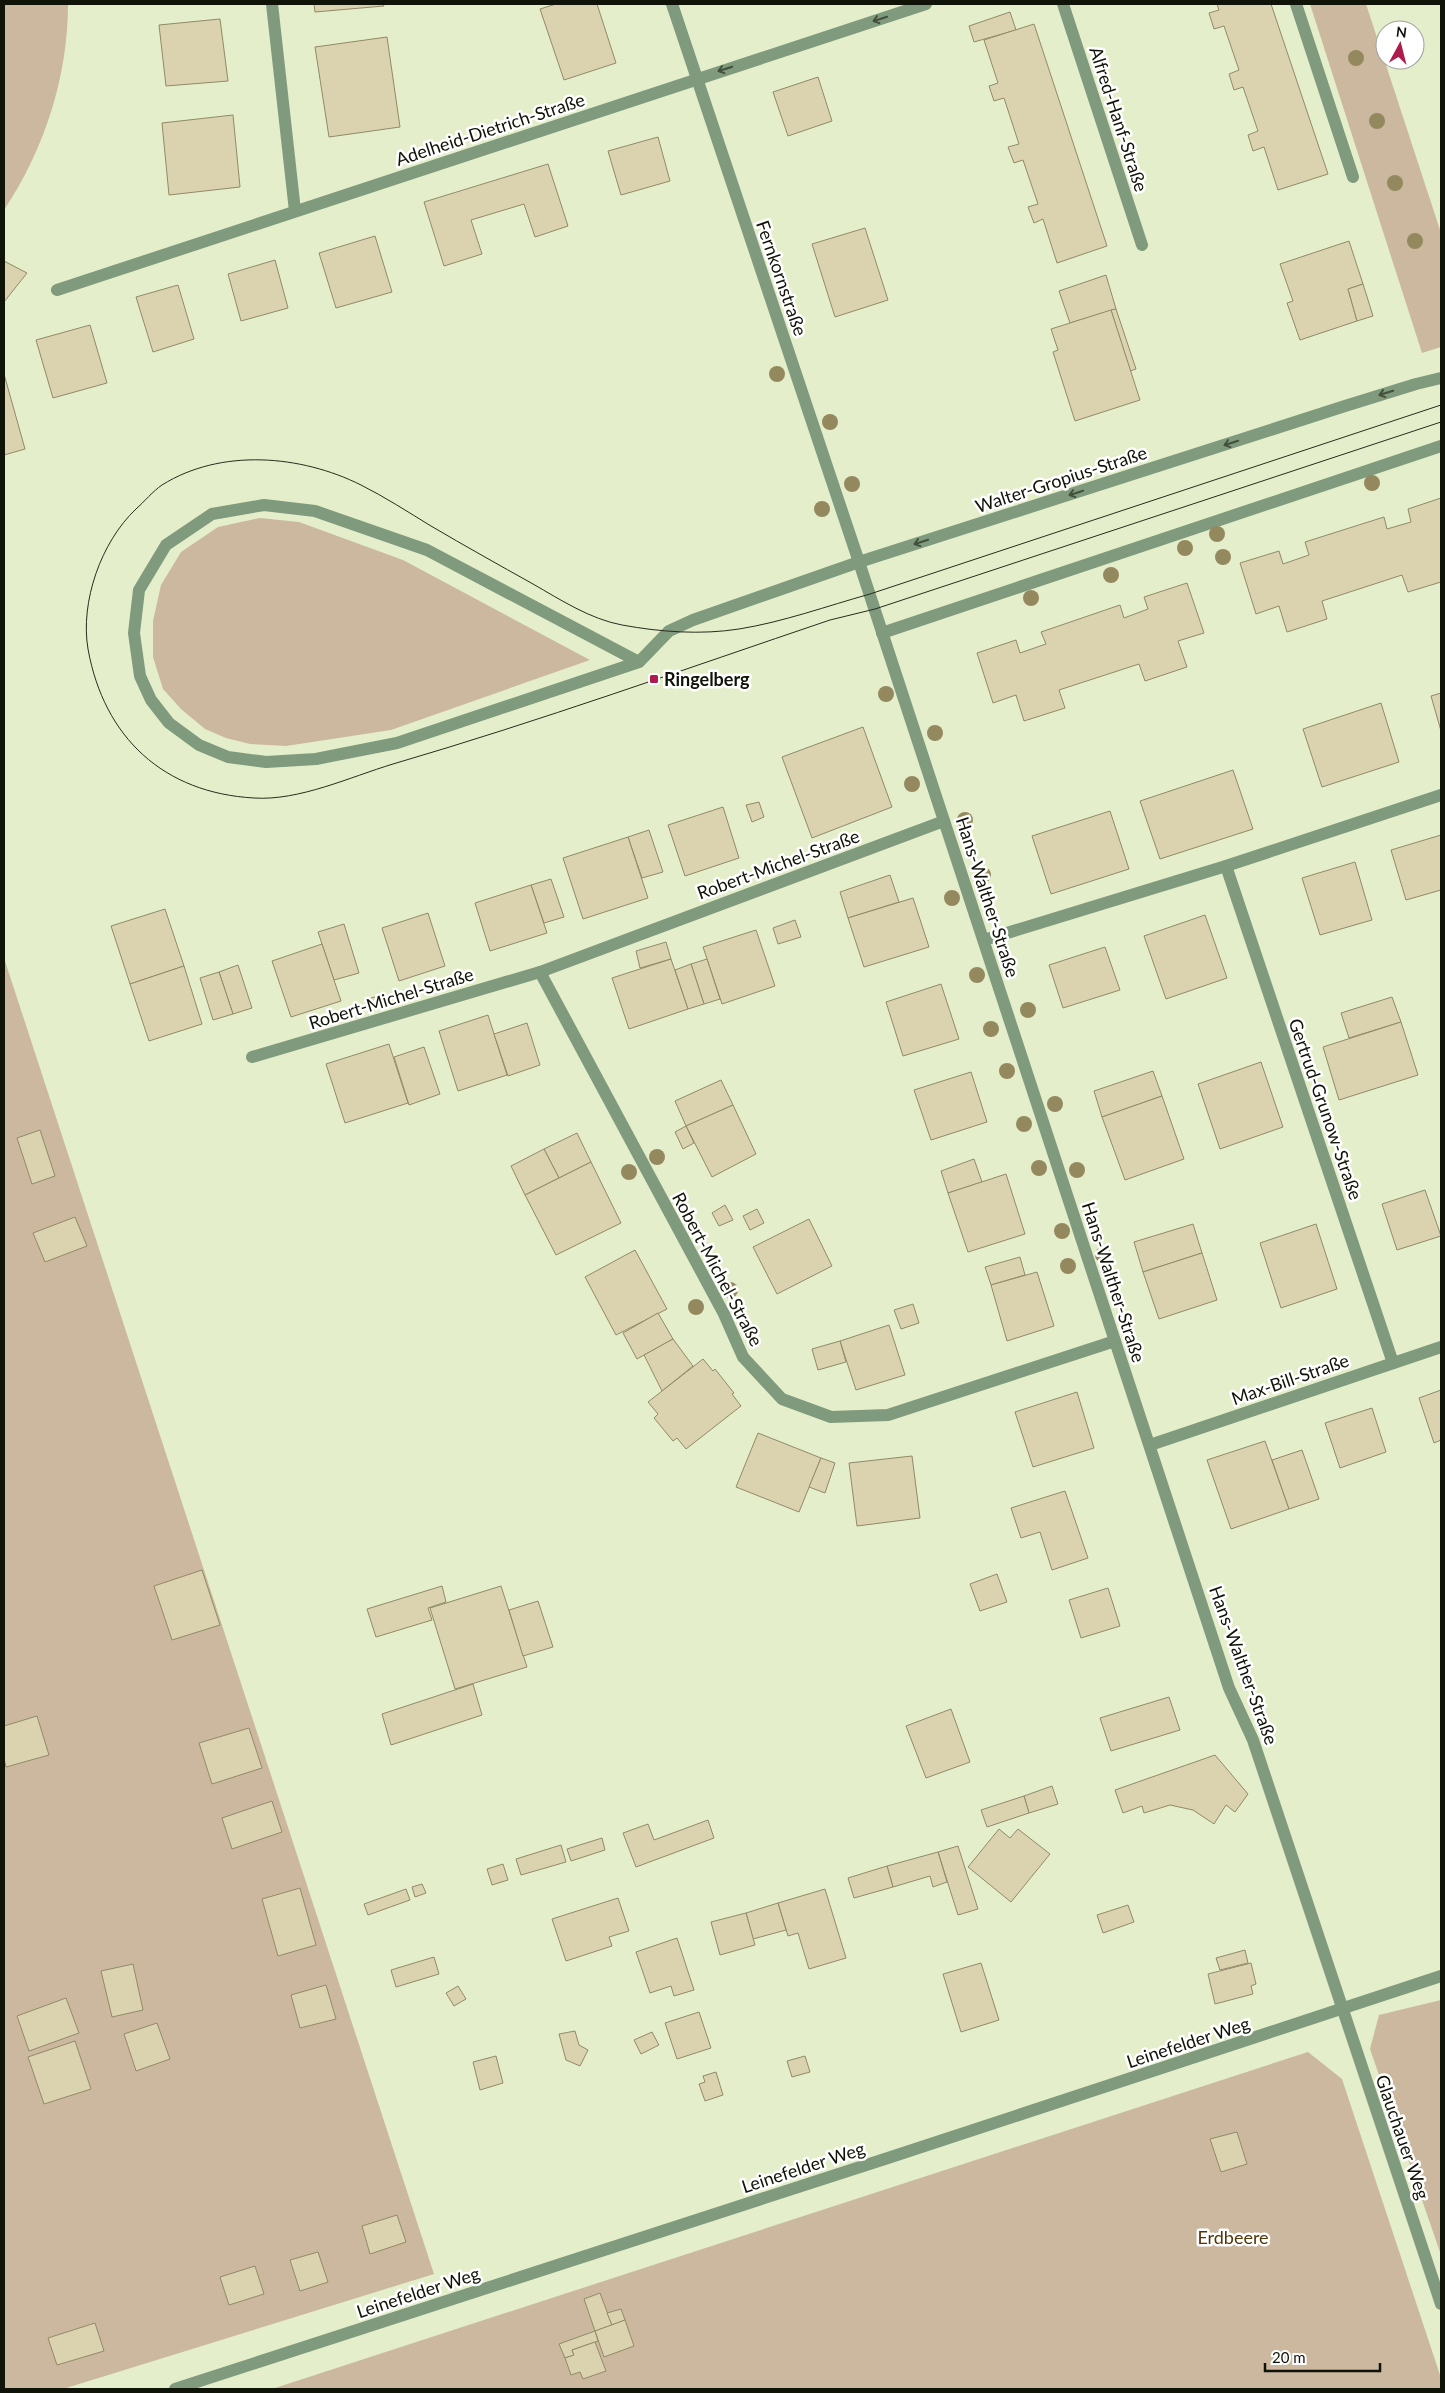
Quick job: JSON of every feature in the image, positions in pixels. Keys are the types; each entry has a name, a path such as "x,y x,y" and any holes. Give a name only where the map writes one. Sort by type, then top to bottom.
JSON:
{"street":[{"path":"272,4 295,211"},
{"name":"Fernkornstraße","path":"672,4 859,562"},
{"path":"696,79 926,4"},
{"name":"Alfred-Hanf-Straße","path":"1062,4 1142,245"},
{"path":"1296,4 1353,177"},
{"name":"Adelheid-Dietrich-Straße","path":"57,290 696,79"},
{"name":"Walter-Gropius-Straße","path":"638,662 669,631 693,620 859,562 1345,406 1441,378"},
{"path":"882,633 1441,446"},
{"path":"264,505 315,511 427,550 638,662 396,743 316,759 266,762 228,757 199,745 169,723 151,700 140,676 134,633 139,590 166,545 212,514 264,505"},
{"name":"Hans-Walther-Straße","path":"859,562 1229,1688 1253,1740 1342,2010"},
{"path":"984,940 1226,866 1441,795"},
{"name":"Robert-Michel-Straße","path":"252,1057 540,972 944,821"},
{"name":"Gertrud-Grunow-Straße","path":"1226,866 1393,1363"},
{"name":"Robert-Michel-Straße","path":"540,972 724,1314 744,1356 782,1399 831,1417 888,1416 1115,1340"},
{"name":"Max-Bill-Straße","path":"1150,1445 1441,1347"},
{"name":"Leinefelder Weg","path":"175,2389 1342,2010 1441,1976"},
{"name":"Glauchauer Weg","path":"1342,2010 1441,2304"}],"green space":[{"path":"4,4 68,4 64,59 51,112 31,163 4,210"},
{"path":"1310,4 1366,4 1375,31 1375,70 1388,70 1441,233 1441,347 1422,353"},
{"path":"260,518 299,522 403,560 590,660 391,730 286,746 250,744 226,738 205,729 181,709 163,689 153,657 153,621 161,585 181,552 218,527"},
{"path":"4,958 434,2274 63,2389 4,2389"},
{"path":"1441,2000 1441,2255 1370,2049 1379,2015"},
{"name":"Erdbeere","path":"1308,2052 1342,2079 1441,2378 1441,2389 272,2389"}],"building":[{"path":"314,4 383,4 384,6 315,12"},
{"path":"556,4 597,4 616,63 564,80 540,9"},
{"path":"1217,4 1271,4 1328,174 1278,190 1264,147 1253,151 1248,135 1258,131 1243,87 1234,90 1229,74 1239,70 1224,26 1214,29 1209,13 1219,10"},
{"path":"1010,12 1016,30 974,42 969,26"},
{"path":"220,19 228,81 166,86 159,25"},
{"path":"1034,24 1107,246 1057,263 1043,219 1034,223 1028,207 1038,204 1023,160 1014,163 1008,147 1019,144 1004,98 994,101 989,86 998,83 984,40"},
{"path":"387,37 400,127 329,137 315,47"},
{"path":"818,77 832,121 788,136 773,92"},
{"path":"233,115 240,187 169,195 162,123"},
{"path":"658,137 670,181 621,195 608,151"},
{"path":"548,164 568,226 535,237 524,204 471,220 482,254 444,266 424,202"},
{"path":"865,228 888,300 835,317 812,244"},
{"path":"375,236 392,292 336,308 319,253"},
{"path":"1349,241 1363,284 1348,289 1357,321 1300,340 1287,303 1293,301 1280,264"},
{"path":"275,260 288,308 241,321 228,274"},
{"path":"4,261 27,273 4,302"},
{"path":"1106,275 1116,309 1070,323 1059,291"},
{"path":"1363,284 1373,316 1357,321 1348,289"},
{"path":"178,285 194,339 153,352 136,297"},
{"path":"1116,309 1136,369 1130,371 1111,310"},
{"path":"1111,310 1140,400 1075,421 1053,352 1058,350 1051,329"},
{"path":"90,325 107,383 53,398 36,340"},
{"path":"4,374 25,449 4,455"},
{"path":"1441,498 1441,582 1408,592 1402,575 1322,601 1327,619 1287,632 1279,606 1256,614 1240,563 1279,551 1283,564 1309,555 1305,542 1384,517 1387,529 1411,522 1408,509"},
{"path":"1187,583 1204,633 1178,641 1187,667 1145,681 1139,664 1059,690 1065,708 1024,721 1016,695 993,703 977,653 1016,640 1020,653 1046,644 1041,632 1120,605 1124,618 1148,609 1144,597"},
{"path":"1441,693 1441,731 1431,696"},
{"path":"1381,703 1399,762 1322,787 1303,729"},
{"path":"863,727 892,807 812,838 782,757"},
{"path":"1233,770 1253,829 1160,859 1140,801"},
{"path":"759,802 764,817 752,822 746,805"},
{"path":"723,807 739,858 685,876 668,825"},
{"path":"1110,811 1129,869 1051,894 1032,836"},
{"path":"649,830 663,872 642,878 628,837"},
{"path":"1441,835 1441,890 1406,900 1391,850"},
{"path":"628,837 648,898 583,919 563,858"},
{"path":"1355,862 1372,920 1320,935 1302,878"},
{"path":"890,875 899,902 848,918 840,892"},
{"path":"551,879 564,917 544,923 531,885"},
{"path":"531,885 547,933 490,951 475,903"},
{"path":"913,898 929,947 864,967 848,918"},
{"path":"165,909 184,966 130,984 111,926"},
{"path":"428,913 445,966 399,981 382,928"},
{"path":"1205,915 1227,978 1166,999 1144,936"},
{"path":"795,920 801,937 778,944 773,928"},
{"path":"344,924 359,973 334,980 318,932"},
{"path":"756,930 775,986 722,1004 703,947"},
{"path":"666,942 671,959 640,968 636,951"},
{"path":"322,944 341,1001 291,1017 272,961"},
{"path":"1105,947 1120,990 1063,1008 1049,965"},
{"path":"671,959 688,1009 629,1029 612,978"},
{"path":"707,959 720,999 704,1004 691,964"},
{"path":"691,964 704,1004 688,1009 675,970"},
{"path":"238,965 252,1008 233,1014 219,972"},
{"path":"184,966 202,1024 149,1041 130,984"},
{"path":"219,972 233,1014 213,1020 200,978"},
{"path":"941,984 959,1039 903,1056 886,1002"},
{"path":"381,995 384,1007 371,1011 368,999"},
{"path":"1392,997 1401,1022 1349,1038 1341,1013"},
{"path":"488,1015 507,1075 458,1091 439,1031"},
{"path":"1401,1022 1418,1075 1339,1100 1323,1047"},
{"path":"527,1023 540,1065 508,1076 494,1034"},
{"path":"389,1044 408,1103 345,1123 326,1064"},
{"path":"424,1047 440,1094 409,1105 394,1057"},
{"path":"1261,1062 1283,1127 1220,1149 1198,1084"},
{"path":"1153,1071 1162,1096 1102,1117 1094,1091"},
{"path":"971,1072 987,1122 931,1140 914,1090"},
{"path":"721,1080 733,1105 686,1126 675,1101"},
{"path":"1162,1096 1184,1159 1125,1180 1102,1117"},
{"path":"733,1105 756,1154 712,1177 686,1126"},
{"path":"686,1126 694,1143 683,1149 675,1132"},
{"path":"40,1130 55,1176 32,1184 17,1138"},
{"path":"577,1133 591,1162 559,1178 544,1149"},
{"path":"544,1149 559,1178 525,1195 511,1166"},
{"path":"974,1159 982,1182 948,1193 941,1171"},
{"path":"591,1162 621,1223 556,1255 525,1195"},
{"path":"1006,1174 1025,1234 968,1252 948,1193"},
{"path":"1425,1190 1441,1236 1397,1250 1382,1204"},
{"path":"725,1205 733,1220 719,1226 712,1213"},
{"path":"757,1209 764,1223 750,1230 743,1216"},
{"path":"75,1217 87,1246 45,1262 33,1233"},
{"path":"809,1219 832,1266 777,1294 753,1247"},
{"path":"1193,1224 1202,1253 1143,1272 1134,1242"},
{"path":"1316,1224 1337,1289 1281,1308 1260,1243"},
{"path":"635,1250 667,1309 616,1335 585,1277"},
{"path":"1202,1253 1217,1300 1159,1319 1143,1272"},
{"path":"1020,1257 1025,1275 991,1285 985,1267"},
{"path":"1037,1272 1054,1326 1007,1341 991,1285"},
{"path":"913,1304 919,1323 901,1329 894,1310"},
{"path":"658,1313 673,1339 637,1359 623,1333"},
{"path":"889,1325 905,1375 856,1390 840,1341"},
{"path":"673,1339 693,1366 662,1391 644,1355"},
{"path":"840,1341 846,1362 818,1370 812,1349"},
{"path":"703,1359 713,1371 715,1369 734,1393 732,1394 741,1406 686,1449 677,1438 673,1441 654,1418 658,1414 648,1402"},
{"path":"1441,1390 1441,1440 1434,1443 1419,1398"},
{"path":"1077,1392 1094,1448 1033,1467 1015,1412"},
{"path":"1372,1408 1386,1452 1340,1468 1325,1423"},
{"path":"758,1433 821,1458 799,1512 736,1487"},
{"path":"1265,1441 1289,1509 1231,1529 1207,1460"},
{"path":"1302,1450 1319,1499 1289,1509 1272,1460"},
{"path":"912,1456 920,1518 857,1526 849,1463"},
{"path":"821,1458 835,1463 825,1493 809,1487"},
{"path":"1065,1491 1088,1558 1052,1570 1040,1532 1021,1538 1011,1508"},
{"path":"202,1570 220,1625 172,1640 154,1586"},
{"path":"997,1574 1007,1602 980,1611 970,1584"},
{"path":"442,1586 446,1602 428,1608 432,1620 376,1637 367,1609"},
{"path":"501,1586 527,1667 455,1689 430,1608"},
{"path":"1108,1588 1120,1626 1081,1638 1069,1600"},
{"path":"538,1601 553,1647 523,1656 509,1610"},
{"path":"473,1684 482,1715 391,1745 382,1714"},
{"path":"1169,1697 1180,1730 1111,1751 1100,1718"},
{"path":"951,1709 970,1762 926,1778 906,1726"},
{"path":"37,1716 49,1755 6,1767 4,1759 4,1726"},
{"path":"249,1728 262,1768 212,1784 199,1743"},
{"path":"1215,1755 1248,1794 1235,1812 1226,1805 1214,1824 1193,1810 1170,1805 1144,1813 1142,1806 1123,1813 1115,1790"},
{"path":"1052,1786 1058,1804 1029,1813 1024,1796"},
{"path":"1024,1796 1029,1813 987,1827 981,1810"},
{"path":"272,1801 282,1832 232,1849 222,1818"},
{"path":"708,1820 714,1838 636,1867 623,1833 648,1824 654,1840"},
{"path":"999,1829 1010,1838 1018,1829 1050,1854 1011,1902 968,1867"},
{"path":"602,1838 605,1850 571,1861 567,1849"},
{"path":"561,1845 566,1862 521,1875 516,1859"},
{"path":"958,1846 978,1909 958,1915 938,1852"},
{"path":"938,1852 947,1882 933,1887 930,1876 893,1887 887,1866"},
{"path":"503,1864 508,1880 492,1885 487,1869"},
{"path":"887,1866 893,1887 854,1898 848,1878"},
{"path":"422,1884 426,1893 415,1897 412,1887"},
{"path":"300,1888 316,1945 278,1956 262,1899"},
{"path":"406,1889 410,1900 368,1915 364,1904"},
{"path":"825,1889 846,1958 809,1969 798,1933 788,1936 778,1903"},
{"path":"618,1898 629,1931 609,1937 612,1946 566,1961 552,1919"},
{"path":"778,1903 786,1930 753,1939 746,1913"},
{"path":"1128,1905 1134,1922 1103,1933 1097,1915"},
{"path":"746,1913 755,1945 720,1955 711,1922"},
{"path":"677,1938 694,1990 674,1996 671,1986 650,1993 636,1952"},
{"path":"1245,1950 1248,1963 1220,1970 1216,1958"},
{"path":"434,1957 439,1974 396,1987 391,1970"},
{"path":"981,1963 999,2020 961,2032 943,1974"},
{"path":"1251,1963 1256,1984 1251,1986 1253,1994 1215,2004 1208,1974"},
{"path":"133,1964 143,2010 112,2017 101,1971"},
{"path":"326,1985 336,2019 300,2028 291,1995"},
{"path":"458,1986 466,1999 454,2006 446,1993"},
{"path":"66,1998 79,2033 29,2051 17,2016"},
{"path":"699,2012 711,2048 677,2059 665,2023"},
{"path":"157,2023 170,2059 136,2071 124,2034"},
{"path":"575,2031 579,2045 588,2050 580,2066 566,2060 559,2034"},
{"path":"652,2032 659,2045 641,2054 634,2040"},
{"path":"75,2041 91,2089 44,2104 28,2057"},
{"path":"496,2056 503,2083 480,2090 473,2062"},
{"path":"805,2056 810,2072 792,2077 787,2061"},
{"path":"716,2072 723,2095 705,2101 699,2084 705,2082 703,2076"},
{"path":"1237,2132 1247,2164 1221,2172 1210,2139"},
{"path":"397,2215 406,2242 370,2254 362,2226"},
{"path":"318,2252 328,2282 300,2291 290,2260"},
{"path":"255,2266 264,2294 229,2305 220,2277"},
{"path":"600,2293 612,2325 595,2331 584,2299"},
{"path":"621,2309 625,2320 612,2325 607,2313"},
{"path":"625,2320 634,2346 604,2357 595,2331"},
{"path":"95,2323 104,2351 57,2365 48,2338"},
{"path":"595,2331 598,2341 572,2350 574,2355 565,2358 559,2344"},
{"path":"595,2342 606,2371 583,2379 580,2372 571,2375 565,2358 574,2355 572,2350"}],"tram line":[{"path":"1441,405 870,594 772,622 739,629 710,632 666,631 622,625 587,614 469,548 379,494 338,475 313,467 287,462 235,461 210,465 185,473 159,487 136,509 113,538 103,555 90,593 86,631 88,649 96,681 108,709 124,734 143,755 166,772 192,785 222,794 254,798 289,796 324,787 503,730 830,620 875,609 1441,422"}],"place":[{"name":"Ringelberg","path":"654,679"}]}
